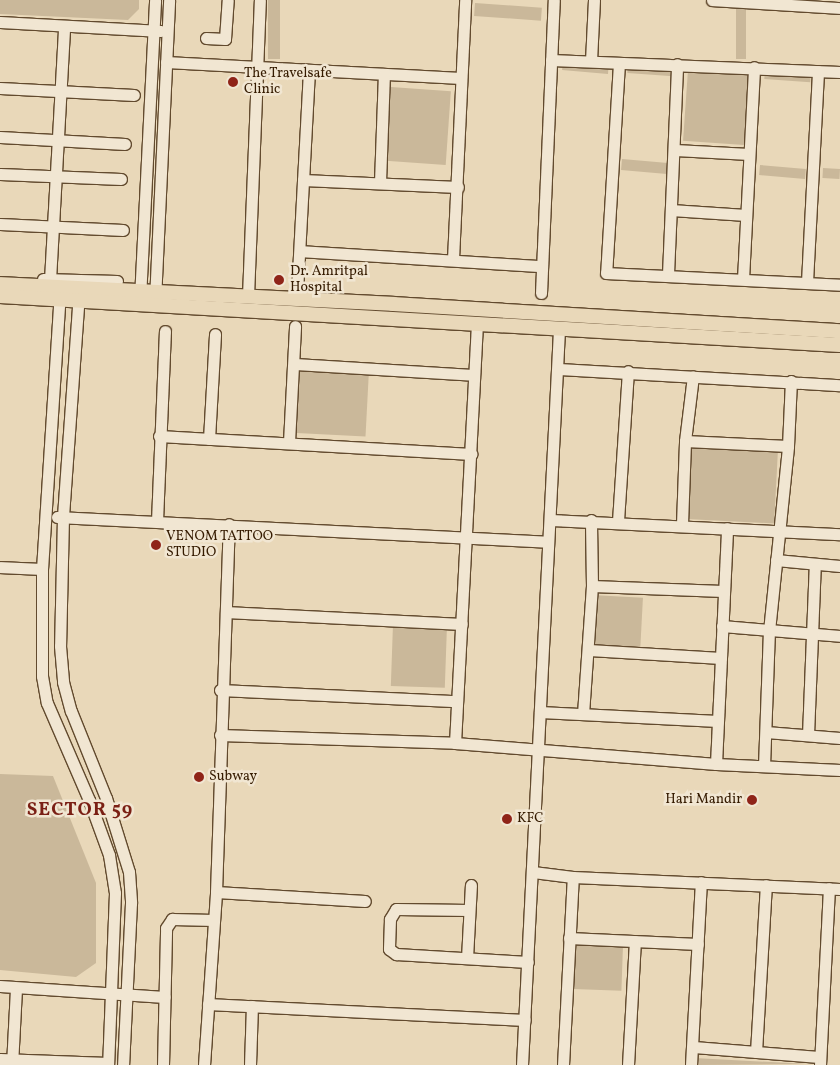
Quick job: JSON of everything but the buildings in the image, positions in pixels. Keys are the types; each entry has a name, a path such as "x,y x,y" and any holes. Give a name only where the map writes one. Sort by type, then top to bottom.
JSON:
{"main road":[{"path":"0,284 56,289 78,294 155,298 477,323 840,345"},
{"path":"0,296 56,289"},
{"path":"155,298 248,296 840,331"}],"street":[{"path":"140,297 155,0"},
{"path":"155,298 170,0"},
{"path":"206,38 226,39 228,0"},
{"path":"248,296 260,0"},
{"path":"453,259 458,187 465,0"},
{"path":"541,294 554,0 545,0"},
{"path":"592,61 594,0"},
{"path":"712,0 824,3 840,8"},
{"path":"0,22 168,31"},
{"path":"0,1059 12,1063 108,1064 112,994 114,893 109,855 89,800 47,703 42,676 42,569 56,289 52,226 64,26"},
{"path":"551,60 840,72"},
{"path":"166,62 461,78"},
{"path":"618,63 606,273 668,274 840,285"},
{"path":"668,274 677,64"},
{"path":"743,279 754,67"},
{"path":"297,292 309,70"},
{"path":"807,282 818,71"},
{"path":"380,182 384,74"},
{"path":"0,88 134,95"},
{"path":"0,137 125,144"},
{"path":"674,150 749,154"},
{"path":"0,174 121,179"},
{"path":"303,180 458,187"},
{"path":"671,210 746,215"},
{"path":"0,224 123,230"},
{"path":"300,251 453,259 541,266"},
{"path":"0,277 56,289 116,281"},
{"path":"78,294 63,517 60,646 63,682 71,711 109,805 129,872 131,903 123,1065"},
{"path":"455,742 477,323"},
{"path":"289,442 295,364 295,326"},
{"path":"522,1065 533,872 547,542 559,370 559,328"},
{"path":"157,521 159,436 165,331"},
{"path":"209,438 215,334"},
{"path":"295,364 473,375"},
{"path":"559,370 628,371 840,385"},
{"path":"618,522 628,371"},
{"path":"682,524 685,441 693,376"},
{"path":"764,766 769,631 781,530 791,381"},
{"path":"159,436 471,454"},
{"path":"685,441 788,446"},
{"path":"46,517 228,524 547,542"},
{"path":"550,520 682,524 840,534"},
{"path":"583,714 592,586 591,520"},
{"path":"204,1065 216,892 220,690 226,612 228,524"},
{"path":"716,764 727,528"},
{"path":"776,560 840,566"},
{"path":"808,735 815,564"},
{"path":"0,567 42,569"},
{"path":"592,586 723,591"},
{"path":"226,612 462,624"},
{"path":"722,626 840,636"},
{"path":"589,650 721,658"},
{"path":"220,690 457,701"},
{"path":"540,712 718,721"},
{"path":"766,732 840,738"},
{"path":"220,735 455,742 538,751 716,764 840,770"},
{"path":"533,872 573,877 834,888 820,1061 756,1052 692,1047"},
{"path":"563,1065 573,877"},
{"path":"691,1065 701,882"},
{"path":"467,958 471,885"},
{"path":"756,1052 766,885"},
{"path":"216,892 365,901"},
{"path":"469,910 396,910 390,919 389,945 396,954 528,962"},
{"path":"163,1065 166,928 172,919 214,920"},
{"path":"569,938 698,944"},
{"path":"628,1065 635,941"},
{"path":"0,986 165,997"},
{"path":"12,1063 16,988"},
{"path":"208,1004 525,1020"},
{"path":"250,1065 252,1006"}],"shaded area":[{"path":"0,0 139,0 139,9 128,20 0,14"},
{"path":"268,0 280,0 280,59 268,59"},
{"path":"475,3 542,8 541,21 474,16"},
{"path":"736,6 746,6 746,59 736,59"},
{"path":"563,60 609,64 608,74 562,70"},
{"path":"628,63 674,66 673,76 627,73"},
{"path":"765,69 811,72 810,82 764,79"},
{"path":"688,70 749,74 744,145 683,141"},
{"path":"391,87 451,91 446,165 386,161"},
{"path":"622,159 668,163 667,174 621,170"},
{"path":"760,165 806,169 805,179 759,175"},
{"path":"823,168 840,169 839,179 822,178"},
{"path":"300,368 369,372 366,437 297,433"},
{"path":"690,447 778,452 774,524 686,519"},
{"path":"592,595 643,598 640,651 589,648"},
{"path":"393,624 447,626 445,688 391,686"},
{"path":"0,774 53,776 96,883 96,963 76,977 0,970"},
{"path":"575,944 623,946 621,991 573,989"},
{"path":"694,1058 809,1064 693,1065"}],"place":[{"name":"The Travelsafe Clinic","path":"233,82"},
{"name":"Dr. Amritpal Hospital","path":"279,280"},
{"name":"VENOM TATTOO STUDIO","path":"156,545"},
{"name":"Subway","path":"199,777"},
{"name":"Hari Mandir","path":"752,800"},
{"name":"KFC","path":"507,819"}],"district":[{"name":"SECTOR 59","path":"80,811"}]}
